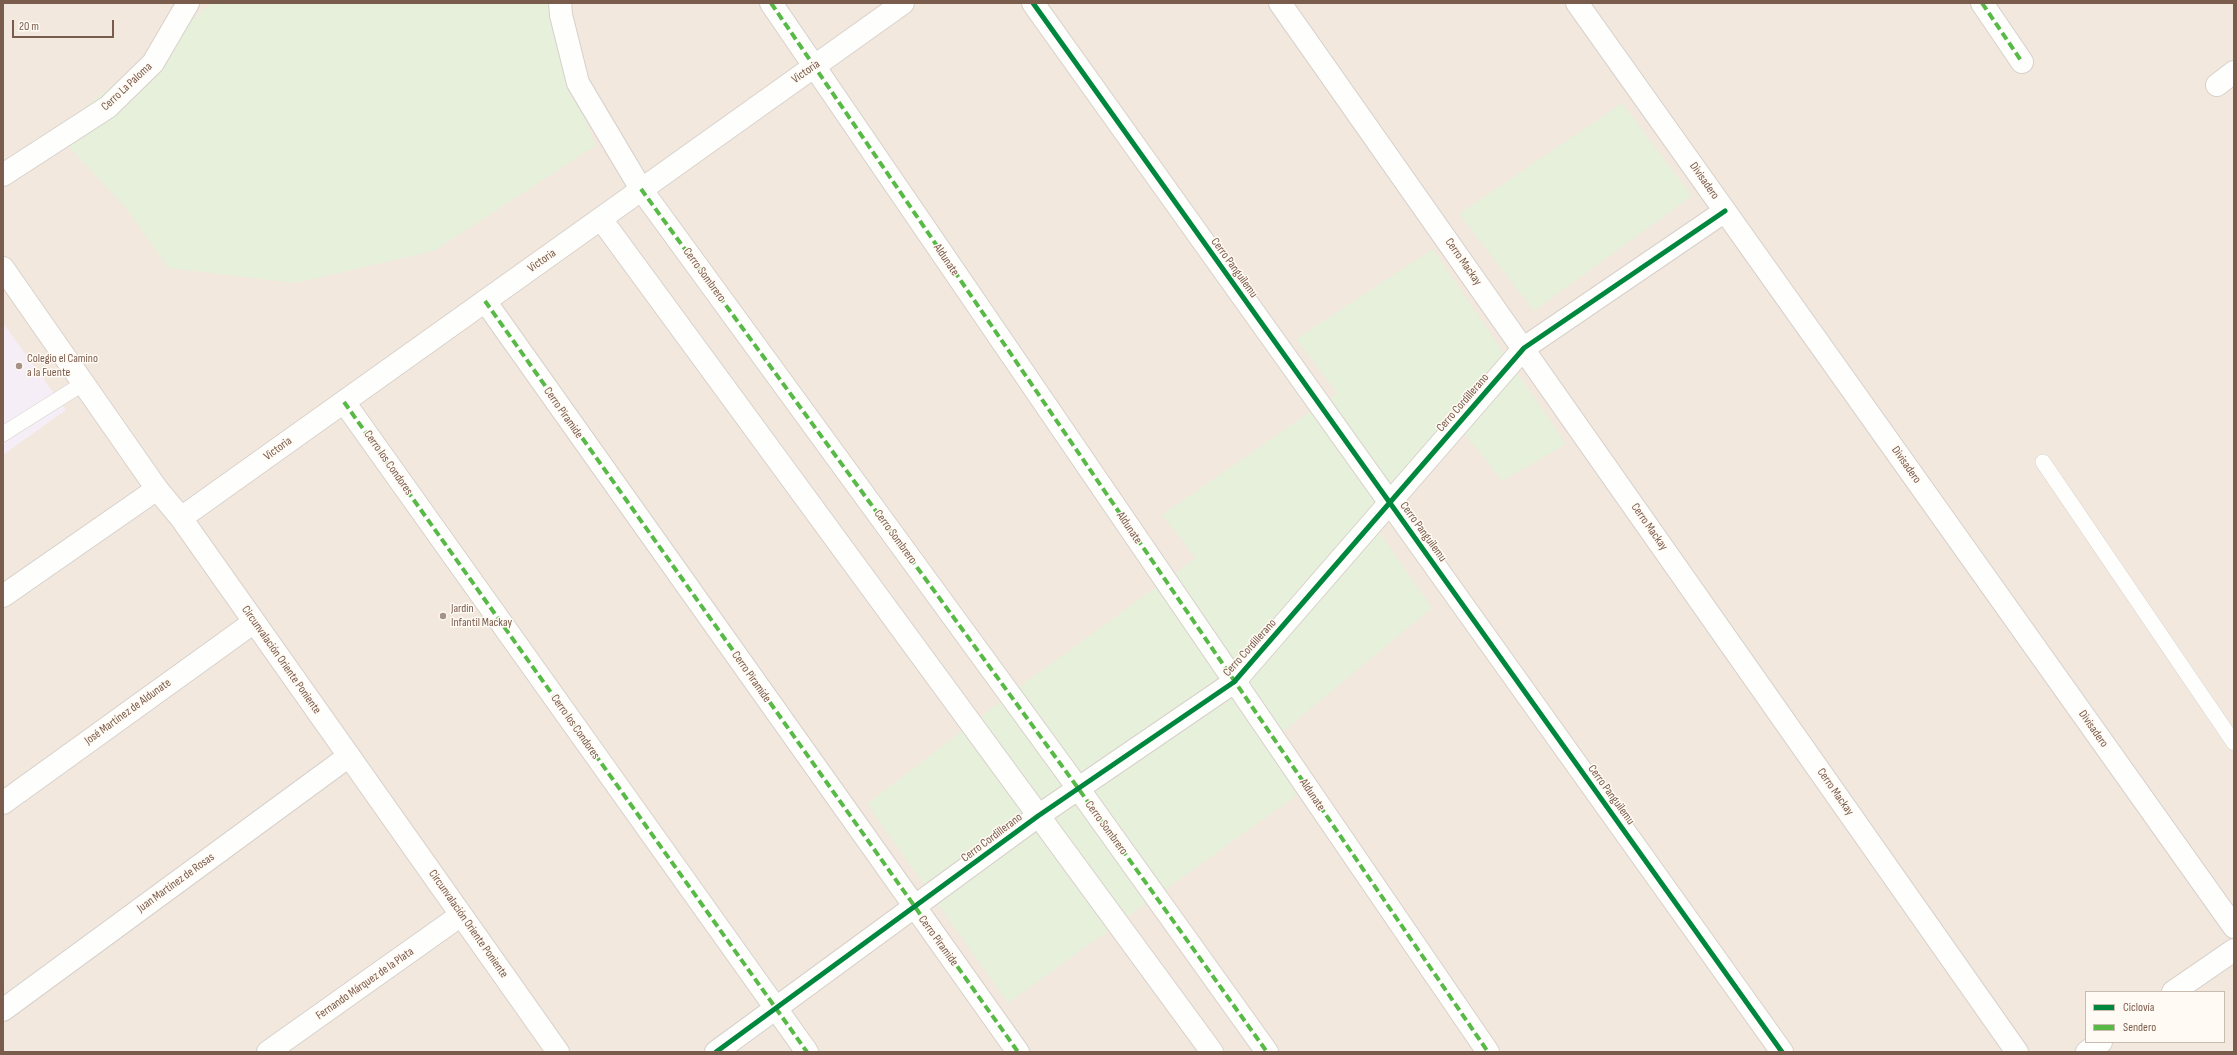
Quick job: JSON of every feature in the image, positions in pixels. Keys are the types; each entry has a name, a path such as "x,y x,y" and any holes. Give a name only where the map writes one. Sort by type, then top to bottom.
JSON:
{"street":[{"name":"Cerro La Paloma","path":"3,175 108,107 153,63 188,3"},
{"name":"Cerro Sombrero","path":"560,3 578,84 641,189 1078,788 1267,1052"},
{"name":"Aldunate","path":"771,3 1488,1052"},
{"name":"Victoria","path":"181,518 903,3"},
{"name":"Cerro Panguilemu","path":"1033,3 1782,1052"},
{"name":"Cerro Mackay","path":"1280,3 1524,348 2017,1052"},
{"name":"Divisadero","path":"1577,3 2234,927"},
{"path":"1982,3 2022,62"},
{"name":"Cerro Cordillerano","path":"716,1052 915,908 1038,816 1234,682 1524,348 1725,211"},
{"path":"601,219 1212,1052"},
{"name":"Circunvalación Oriente Poniente","path":"3,268 157,489 181,518 558,1052"},
{"name":"Cerro Piramide","path":"485,302 1018,1052"},
{"name":"Cerro los Condores","path":"344,402 807,1052"},
{"path":"3,596 157,489"},
{"name":"José Martínez de Aldunate","path":"3,803 254,622"},
{"name":"Juan Martínez de Rosas","path":"3,1010 349,756"},
{"name":"Fernando Márquez de la Plata","path":"268,1052 461,915"},
{"path":"2174,991 2234,950"},
{"path":"2087,1052 2100,1043"}],"lane":[{"path":"3,434 84,384"},
{"path":"2043,462 2234,742"}],"shaded area":[{"path":"3,3 2234,3 2234,1052 3,1052"},
{"name":"Colegio el Camino a la Fuente","path":"3,323 66,410 3,455"}],"green space":[{"path":"212,3 554,3 560,41 595,146 434,251 295,283 168,268 127,209 55,132"},
{"path":"1622,103 1692,196 1534,311 1459,214"},
{"path":"1433,249 1566,444 1502,481 1459,426 1378,530 1432,608 1266,746 1297,795 1008,1003 867,804 1030,679 1196,558 1162,515 1337,393 1296,339"}],"marked path":[{"path":"771,3 1488,1052"},
{"path":"1982,3 2022,62"},
{"path":"641,189 1078,788 1267,1052"},
{"path":"485,301 1018,1052"},
{"path":"344,402 807,1052"}],"cycle path":[{"path":"1033,3 1782,1052"},
{"path":"716,1052 1038,816 1234,682 1524,348 1725,211"}],"place":[{"name":"Colegio el Camino a la Fuente","path":"19,366"},
{"name":"Jardín Infantil Mackay","path":"443,616"}]}
